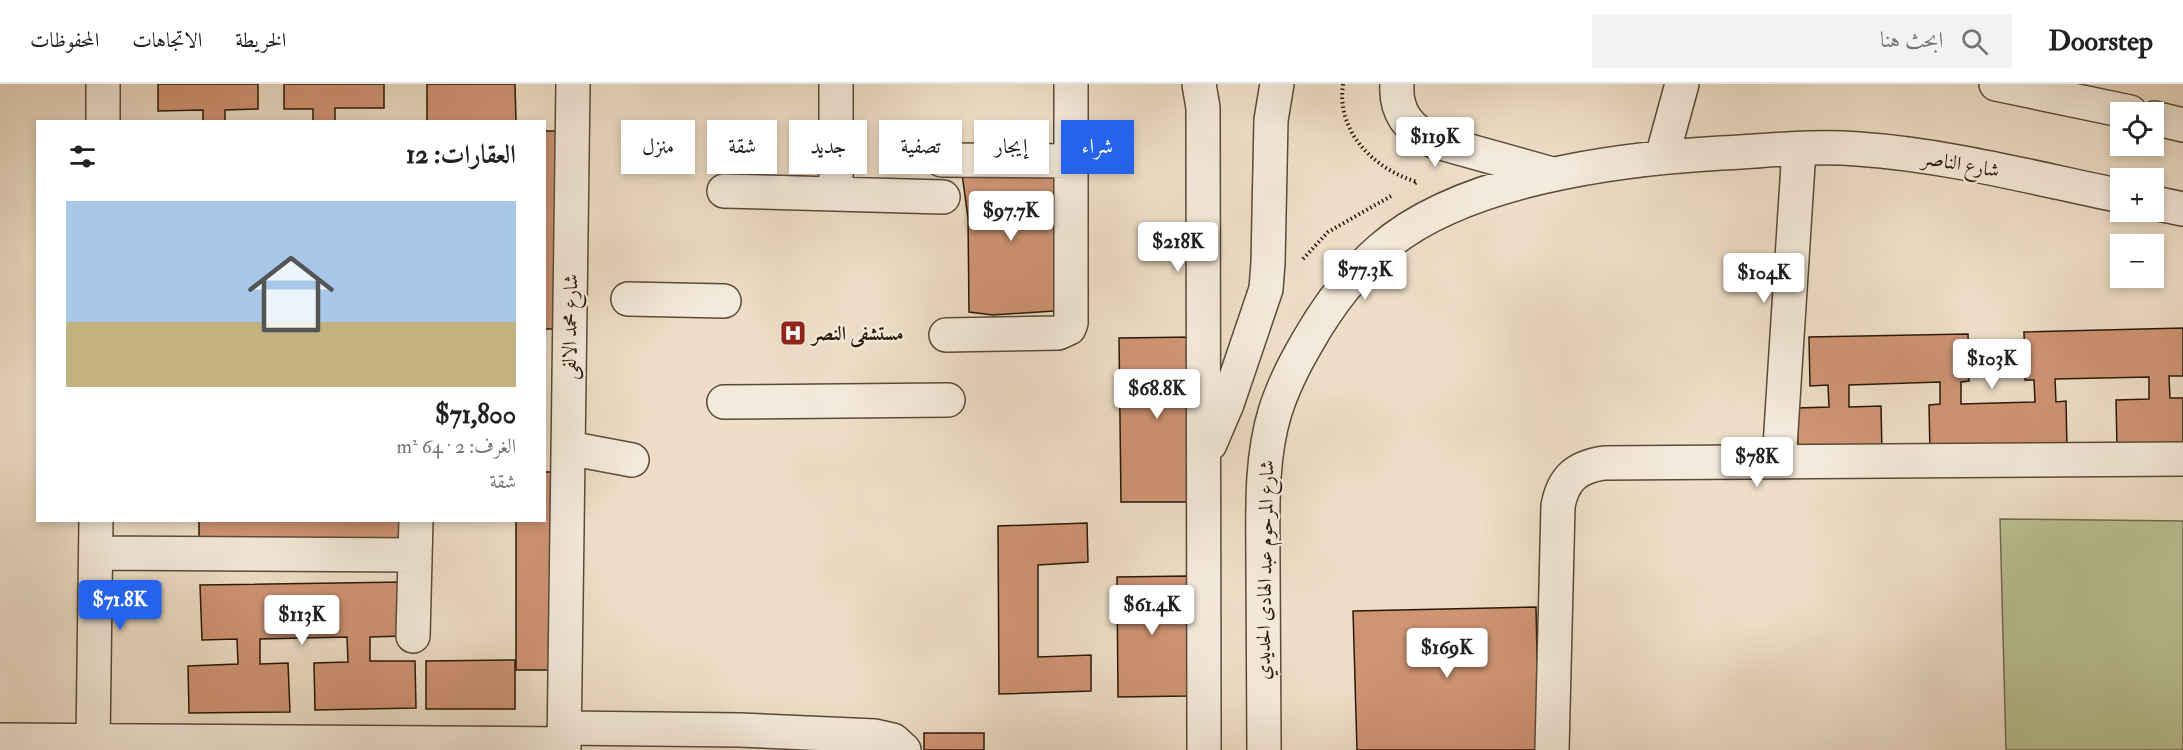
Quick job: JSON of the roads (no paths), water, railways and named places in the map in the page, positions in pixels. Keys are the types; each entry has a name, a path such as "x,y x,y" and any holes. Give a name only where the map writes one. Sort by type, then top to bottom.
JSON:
{"street":[{"path":"103,120 104,84"},
{"name":"شارع محمد الالفى","path":"564,741 568,448 557,395 573,84"},
{"path":"836,84 836,194"},
{"path":"1071,84 1071,120"},
{"path":"1198,84 1203,108 1204,750"},
{"path":"1204,457 1227,404 1266,289 1269,263 1271,120 1277,84"},
{"path":"1397,84 1396,95 1400,110 1408,124 1419,134 1434,141 1555,175"},
{"path":"1662,156 1682,84"},
{"path":"1996,84 2125,102"},
{"path":"2164,120 2183,125"},
{"name":"شارع الناصر","path":"1799,149 1854,148 1902,153 2110,194"},
{"path":"1779,462 1799,149"},
{"name":"شارع المرحوم عبد الهادى الحديدي","path":"1264,750 1263,500 1267,451 1275,413 1291,370 1329,306 1347,283 1382,248 1425,219 1471,197 1521,182 1662,156 1799,149"},
{"path":"962,160 1061,161"},
{"path":"946,335 1058,333 1069,328 1073,318 1071,174"},
{"path":"724,191 944,197"},
{"path":"2164,204 2183,209"},
{"path":"628,299 724,301"},
{"path":"724,402 948,400"},
{"path":"568,448 632,460"},
{"path":"1552,750 1558,506 1560,492 1568,480 1578,471 1590,465 1604,463 2183,459"},
{"path":"93,741 96,522"},
{"path":"412,636 416,522"},
{"path":"96,554 415,555"},
{"path":"0,740 93,741 192,746 740,740 875,736 893,740 904,750"}],"place":[{"name":"مستشفى النصر","path":"793,333"}]}
